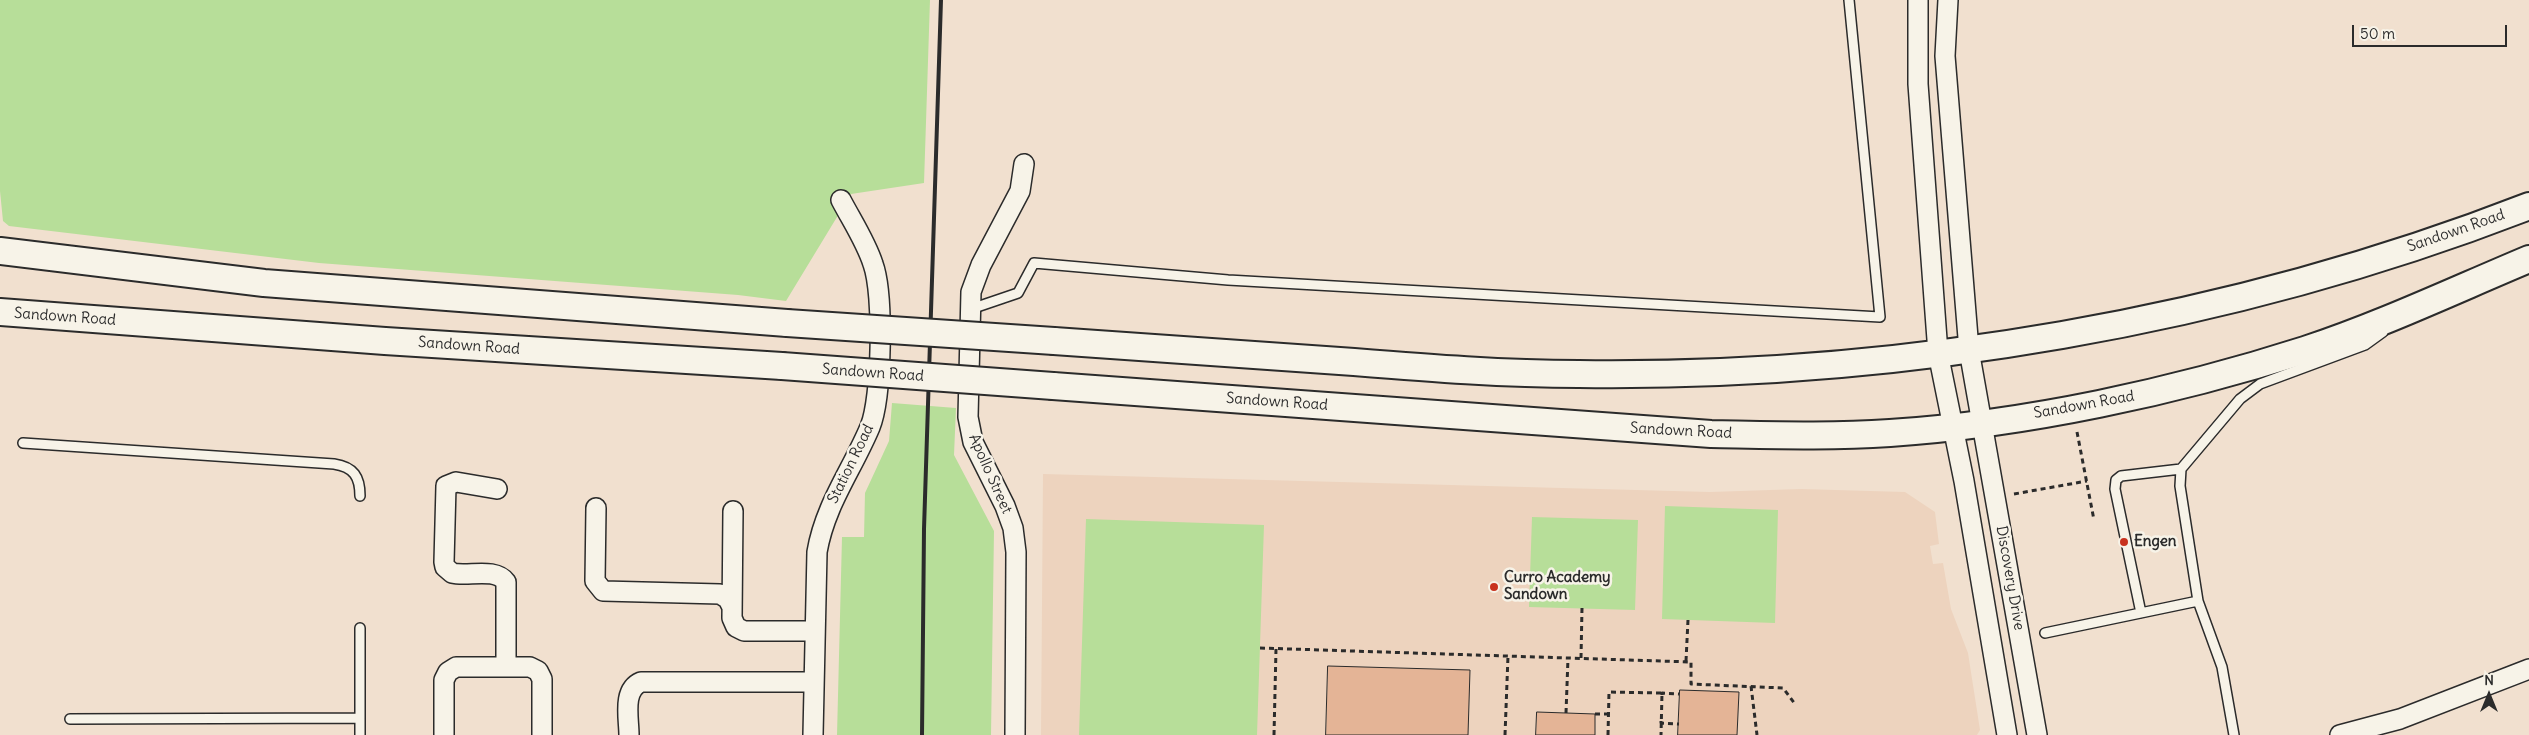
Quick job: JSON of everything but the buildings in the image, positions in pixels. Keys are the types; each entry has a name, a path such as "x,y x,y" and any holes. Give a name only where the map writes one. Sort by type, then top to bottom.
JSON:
{"main road":[{"name":"Sandown Road","path":"0,251 264,283 787,323 1468,370 1578,374 1746,370 1886,360 2027,341 2204,306 2348,268 2529,206"},
{"name":"Sandown Road","path":"0,312 394,342 782,366 1711,434 1881,433 1951,426 2051,412 2136,396 2230,372 2307,349 2529,259"}],"street":[{"name":"Discovery Drive","path":"1918,0 1918,84 1938,353 1951,426 1964,481 2008,735"},
{"name":"Discovery Drive","path":"1948,0 1945,56 1969,350 2037,735"},
{"name":"Apollo Street","path":"1015,735 1016,552 1012,528 1005,506 973,442 968,417 971,292 981,265 1020,191 1024,164"},
{"name":"Station Road","path":"813,735 817,552 821,529 834,496 870,427 875,411 879,287 873,264 841,200"},
{"path":"497,489 456,482 446,486 444,562 445,566 452,573 494,574 506,582 506,667"},
{"path":"596,508 595,581 603,591 720,594 728,599 732,606"},
{"path":"733,511 732,606 734,623 744,631 815,631"},
{"path":"444,735 444,680 448,672 456,667 530,667 540,675 542,735"},
{"path":"2340,735 2403,727 2529,670"},
{"path":"629,735 629,694 633,686 641,682 814,682"}],"lane":[{"path":"971,309 1018,293 1034,263 1228,280 1880,317 1849,0"},
{"path":"2234,735 2222,666 2198,601 2180,486 2181,469 2240,399 2260,384 2365,344 2414,307"},
{"path":"23,443 334,464 351,469 357,475 360,483 360,496"},
{"path":"2141,613 2116,489 2116,480 2121,476 2181,469"},
{"path":"2045,633 2198,601"},
{"path":"360,628 360,735"},
{"path":"70,718 360,718"}],"path":[{"path":"2077,432 2094,520"},
{"path":"2010,494 2087,481"},
{"path":"1581,658 1582,608"},
{"path":"1686,662 1688,620"},
{"path":"1260,648 1692,662 1691,684 1783,688 1795,704"},
{"path":"1274,735 1276,649"},
{"path":"1505,735 1508,656"},
{"path":"1566,713 1568,658"},
{"path":"1751,686 1757,735"},
{"path":"1609,692 1679,694"},
{"path":"1608,735 1609,692"},
{"path":"1608,735 1609,692"},
{"path":"1662,693 1661,723 1678,724"},
{"path":"1660,735 1662,693"},
{"path":"1595,714 1608,714"}],"shaded area":[{"name":"Curro Academy Sandown","path":"1043,474 1710,492 1801,489 1905,492 1935,512 1939,544 1930,546 1933,564 1943,563 1951,609 1968,653 1980,730 1977,735 1041,735"}],"green space":[{"path":"0,0 930,0 924,183 851,194 786,301 738,295 319,263 9,226 3,221 0,191"},
{"path":"892,403 956,408 954,455 994,531 991,735 837,735 842,537 864,537 865,493 889,441"},
{"path":"1665,506 1778,510 1775,623 1662,619"},
{"path":"1532,517 1638,520 1635,610 1529,607"},
{"path":"1086,519 1264,525 1257,735 1079,735"}],"railway":[{"path":"922,735 924,529 941,0"}],"place":[{"name":"Engen","path":"2124,542"},
{"name":"Curro Academy Sandown","path":"1494,587"}]}
